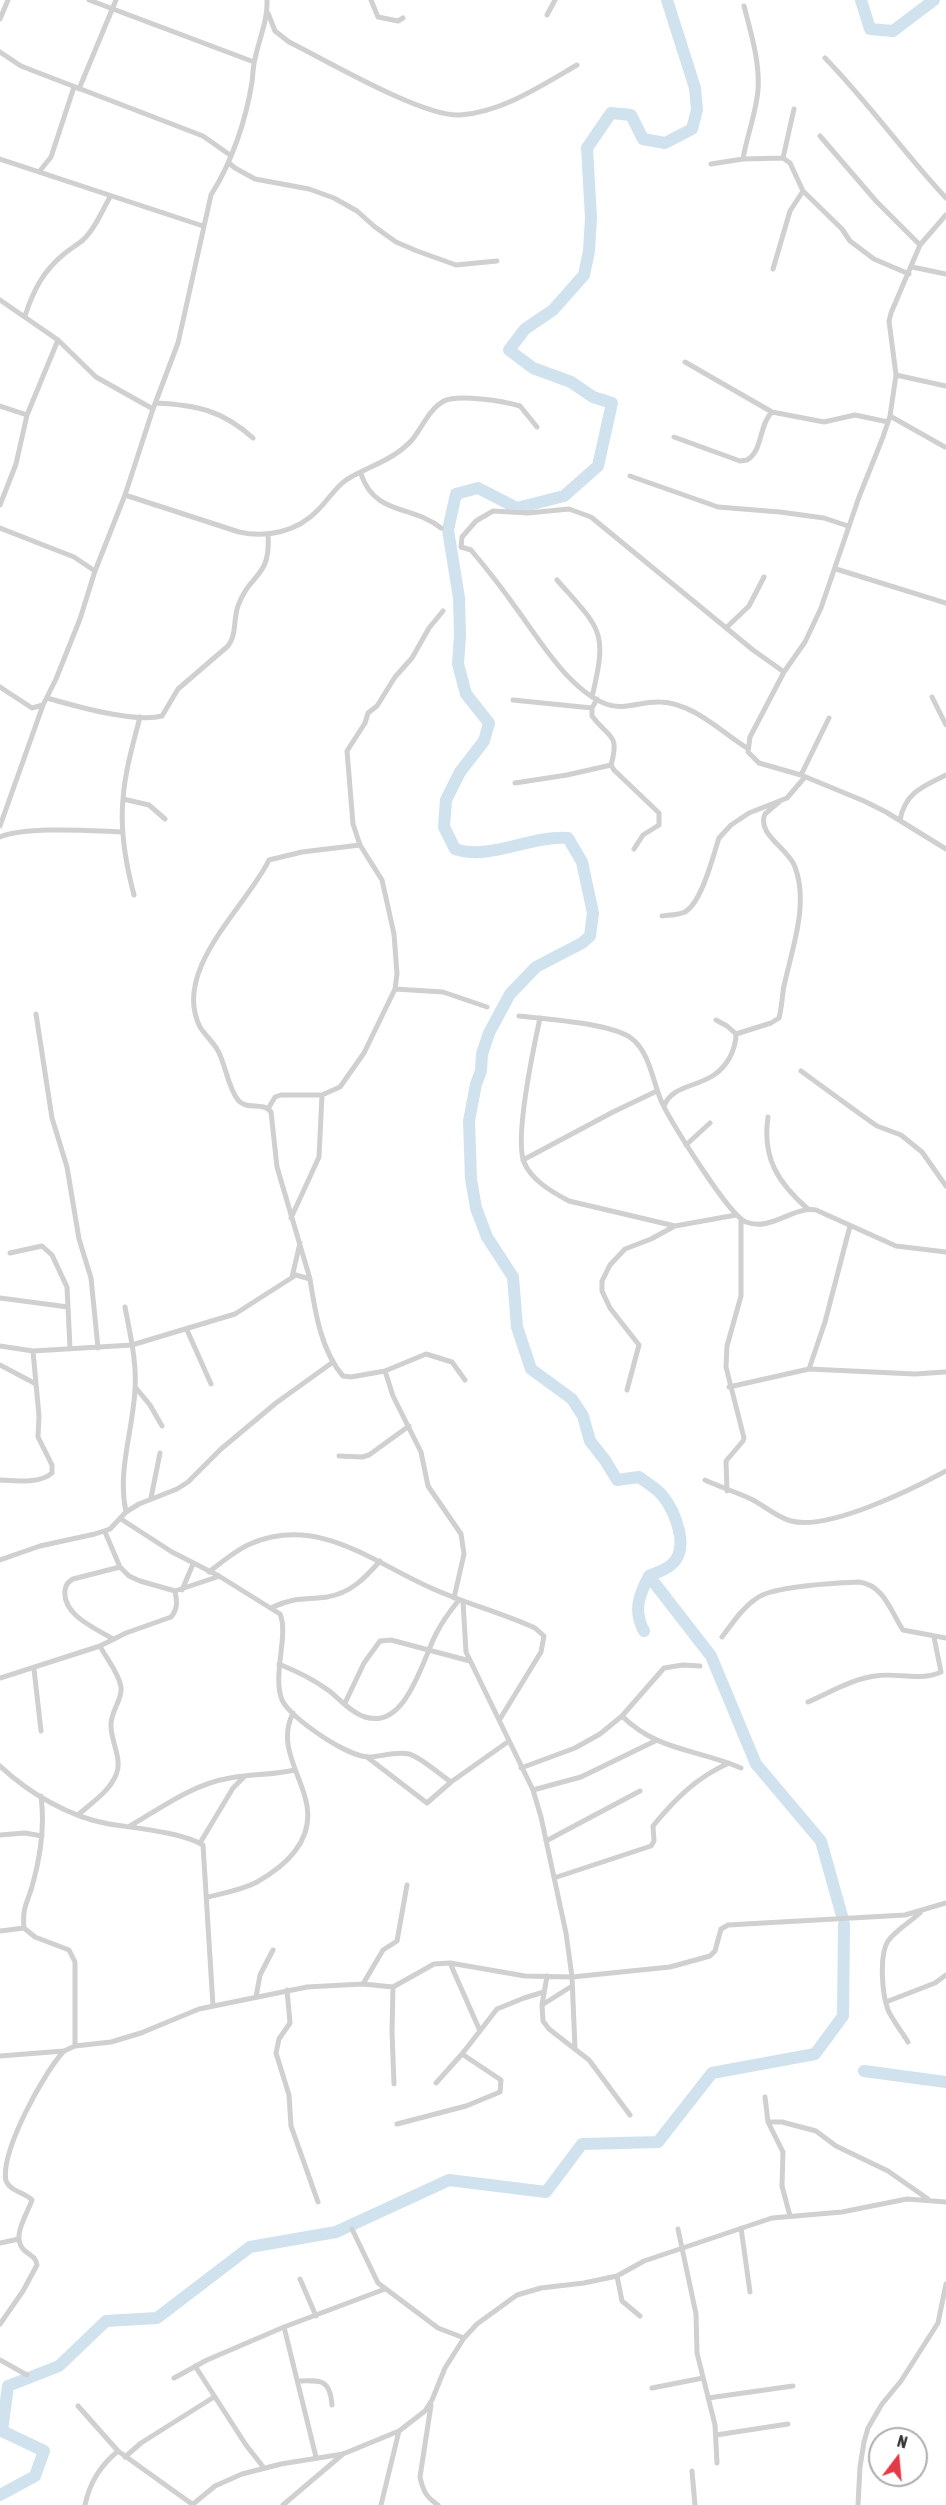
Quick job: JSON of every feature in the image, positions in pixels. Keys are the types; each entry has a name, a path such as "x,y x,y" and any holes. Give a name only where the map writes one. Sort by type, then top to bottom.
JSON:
{"street":[{"path":"0,19 8,0"},
{"path":"89,0 254,62"},
{"path":"39,172 51,157 76,88 116,0"},
{"path":"267,0 268,12 275,31 289,42 400,97 445,113 472,113 513,100 576,65"},
{"path":"371,0 378,17 398,21 403,18"},
{"path":"548,15 555,0"},
{"path":"743,159 754,119 759,88 753,42 744,6"},
{"path":"1,822 43,705 80,620 95,571 125,495 178,343 211,195 229,163 239,132 252,83 254,62 268,12"},
{"path":"0,52 21,66 203,136 230,155"},
{"path":"825,58 850,84 899,147 946,198"},
{"path":"783,158 794,109"},
{"path":"820,136 876,201 920,245"},
{"path":"711,164 743,159 783,158 790,163 803,191 860,250 909,274"},
{"path":"0,159 203,226"},
{"path":"229,163 255,178 309,189 334,198 357,211 396,242 417,251 456,265 497,261"},
{"path":"773,269 790,211 803,191"},
{"path":"26,316 34,289 41,278 55,262 83,240 110,197"},
{"path":"747,748 750,737 784,672 805,642 836,569 848,526 889,419 896,375 889,321 920,245 946,215"},
{"path":"912,267 946,274"},
{"path":"0,300 58,340 96,377 153,410"},
{"path":"0,505 16,464 27,415 58,340"},
{"path":"685,362 772,412 824,422 855,415 889,419 945,447"},
{"path":"896,375 946,386"},
{"path":"125,495 239,532 254,535 282,532 301,524 316,513 345,481 396,454 412,440 437,406 446,400 463,398 520,406 537,427"},
{"path":"156,402 197,407 214,412 234,421 253,438"},
{"path":"0,406 27,415"},
{"path":"674,438 740,461 747,460 756,451 767,417 772,412"},
{"path":"361,474 364,484 380,502 430,520 441,528"},
{"path":"630,476 718,507 824,518 848,526"},
{"path":"784,672 591,517 569,509 528,513 493,512 476,521 462,537 461,548 471,550 557,665 594,698 620,708 658,702 677,704 691,710 747,748 750,756 759,763 803,776 864,801 946,849"},
{"path":"0,528 74,557 95,571"},
{"path":"47,698 103,712 140,717 162,716 178,689 232,640 239,604 266,565 269,550 268,534"},
{"path":"836,569 946,603"},
{"path":"727,627 749,606 764,577"},
{"path":"557,580 590,619 601,638 592,716 615,743 611,765 659,813 659,825 643,835 634,849"},
{"path":"443,611 429,628 412,658 395,677 377,705 368,713 365,723 347,751 350,808 360,845 374,866 386,895 394,934 397,974 395,989 376,1032 348,1078 334,1091 322,1095 275,1097 268,1109 278,1167 310,1279 317,1318 333,1362 340,1374 346,1378 385,1371 426,1354 452,1362 465,1380"},
{"path":"0,687 32,708 43,705"},
{"path":"932,697 946,725"},
{"path":"513,700 592,708"},
{"path":"134,895 123,832 123,799 140,717"},
{"path":"736,1034 771,1023 779,1018 794,948 800,900 798,876 790,857 767,833 763,825 765,814 791,795 803,776 829,718"},
{"path":"515,783 611,765"},
{"path":"900,820 909,795 921,786 946,775"},
{"path":"123,799 149,805 165,819"},
{"path":"662,916 685,912 692,904 701,890 719,838 725,831 760,807 779,802"},
{"path":"0,837 9,833 123,832"},
{"path":"268,1109 248,1105 237,1099 217,1050 200,1027 195,1001 199,971 218,934 252,888 269,860 302,852 360,845"},
{"path":"395,989 443,992 487,1006"},
{"path":"36,1014 52,1118 68,1167 79,1239 91,1278 98,1348"},
{"path":"519,1016 605,1029 629,1037 641,1051 664,1106 686,1144 741,1220 754,1224 769,1222 808,1209 816,1210 896,1246 946,1252"},
{"path":"540,1018 528,1083 521,1144 523,1160 529,1171 538,1181 569,1201 675,1226"},
{"path":"716,1020 736,1034"},
{"path":"664,1106 669,1096 675,1091 701,1083 718,1073 734,1047 736,1034"},
{"path":"801,1071 869,1120 901,1135 922,1152 946,1186"},
{"path":"523,1160 657,1091"},
{"path":"291,1218 319,1156 322,1095"},
{"path":"768,1117 766,1141 776,1172 785,1187 808,1209"},
{"path":"686,1144 710,1123"},
{"path":"627,1390 639,1345 610,1308 602,1291 602,1281 610,1265 625,1249 675,1226 736,1215"},
{"path":"727,1491 726,1461 744,1438 729,1387 726,1367 727,1346 741,1296 741,1220"},
{"path":"809,1369 825,1322 850,1226"},
{"path":"292,1276 300,1241"},
{"path":"10,1253 38,1246 46,1247 64,1277 70,1348"},
{"path":"0,1353 1,1346 33,1351 132,1345 235,1314 279,1288 292,1276 301,1274 310,1279"},
{"path":"0,1298 68,1307"},
{"path":"125,1307 132,1345 135,1388 124,1463 123,1497 126,1512"},
{"path":"187,1330 211,1384"},
{"path":"0,1480 44,1478 52,1473 51,1465 38,1437 39,1416 33,1351"},
{"path":"0,1560 40,1546 105,1532 126,1512 188,1482 221,1449 267,1410 333,1362"},
{"path":"0,1365 36,1384"},
{"path":"729,1387 809,1369 915,1374 945,1372"},
{"path":"385,1371 393,1396 421,1452 428,1486 461,1534 464,1554 459,1600 463,1635 470,1661 533,1790 554,1878 572,1977 575,2048"},
{"path":"135,1388 150,1405 162,1426"},
{"path":"339,1456 369,1455 409,1426"},
{"path":"151,1498 160,1453"},
{"path":"705,1480 753,1500 792,1522 808,1523 866,1508 921,1485 946,1471"},
{"path":"120,1519 193,1564 273,1607 282,1619 279,1664 282,1699 293,1713 329,1742 367,1757 427,1803 451,1782 509,1741"},
{"path":"105,1532 120,1567 129,1576 140,1581 179,1591 203,1580 219,1576"},
{"path":"209,1572 249,1544 270,1537 307,1534 333,1540 459,1600 542,1632 541,1652 500,1719"},
{"path":"273,1607 294,1599 327,1597 351,1589 364,1579 380,1561"},
{"path":"0,1678 100,1646 171,1617 175,1612 179,1591 193,1564"},
{"path":"113,1639 78,1617 66,1599 65,1592 67,1583 73,1579 120,1567"},
{"path":"722,1637 740,1613 757,1598 776,1590 859,1581 868,1583 879,1591 903,1630 946,1638"},
{"path":"279,1664 311,1678 363,1717 385,1718 393,1713 409,1694 446,1617 459,1600"},
{"path":"808,1702 872,1676 890,1674 918,1677 941,1672 934,1637"},
{"path":"345,1703 364,1663 380,1641 391,1640 428,1652 470,1661"},
{"path":"78,1815 109,1786 117,1773 118,1764 110,1723 120,1695 121,1685 100,1646"},
{"path":"521,1768 588,1742 622,1716 664,1668 683,1665 700,1666"},
{"path":"34,1669 41,1731"},
{"path":"208,1897 256,1883 292,1855 303,1841 309,1826 309,1817 306,1799 286,1736 288,1722 293,1713"},
{"path":"622,1716 635,1729 655,1741 741,1768"},
{"path":"533,1790 580,1778 655,1741"},
{"path":"367,1757 408,1754 415,1756 451,1782"},
{"path":"554,1878 651,1846 654,1841 653,1826 687,1789 697,1780 729,1763"},
{"path":"0,1766 40,1796 78,1815 200,1843 204,1847 213,2006"},
{"path":"130,1826 206,1784 245,1776 270,1775 295,1770"},
{"path":"200,1843 233,1788 245,1776"},
{"path":"546,1840 640,1791"},
{"path":"24,1928 23,1906 33,1885 42,1836 40,1796"},
{"path":"0,1835 25,1833 42,1836"},
{"path":"363,1984 383,1950 398,1941 407,1885"},
{"path":"0,2056 64,2051 75,2046 111,2042 213,2006 287,1990 363,1984 393,1987 434,1964 450,1963 500,1973 572,1977 670,1967 701,1959 715,1951 721,1929 728,1925 905,1915 946,1903"},
{"path":"908,2042 888,2011 883,1983 884,1950 894,1934 921,1912"},
{"path":"0,1930 24,1928 35,1937 72,1953 75,1962 75,2046"},
{"path":"256,1997 260,1975 273,1950"},
{"path":"450,1963 480,2031"},
{"path":"886,2002 935,1983 946,1975"},
{"path":"547,1976 542,2005 543,2021 549,2030 589,2060 630,2115"},
{"path":"542,2005 572,1986"},
{"path":"393,1987 394,2084"},
{"path":"287,1990 290,2023 279,2039 276,2053 289,2095 291,2126 318,2202"},
{"path":"435,2083 462,2054 497,2009 544,1992"},
{"path":"0,2324 23,2291 37,2265 36,2259 22,2248 19,2239 32,2200 9,2187 3,2176 6,2159 16,2129 51,2064 64,2051"},
{"path":"397,2124 466,2106 500,2092 501,2080 462,2054"},
{"path":"765,2097 768,2122 783,2152 782,2186 790,2216"},
{"path":"768,2122 782,2122 816,2131 836,2146 915,2188 930,2200"},
{"path":"438,2505 428,2498 422,2488 420,2477 432,2400 445,2368 464,2337 517,2295 541,2288 584,2283 616,2276 644,2262 772,2218 842,2212 907,2199 946,2202"},
{"path":"741,2228 750,2292"},
{"path":"352,2229 378,2283 438,2328 464,2337"},
{"path":"678,2229 696,2314 697,2353 716,2435 717,2463"},
{"path":"0,2243 19,2239"},
{"path":"616,2276 622,2301 640,2316"},
{"path":"300,2279 316,2316"},
{"path":"858,2505 860,2467 868,2428 938,2323 944,2306 943,2292 946,2284"},
{"path":"174,2378 195,2366 284,2327 385,2289"},
{"path":"284,2327 316,2457"},
{"path":"0,2360 27,2375"},
{"path":"195,2366 264,2468"},
{"path":"652,2388 703,2378"},
{"path":"298,2381 325,2383 330,2390 333,2405"},
{"path":"708,2398 793,2386"},
{"path":"125,2457 141,2444 214,2397"},
{"path":"78,2406 118,2451 192,2505 214,2486 226,2480 264,2468 343,2454 399,2431 424,2411 432,2400"},
{"path":"716,2435 788,2424"},
{"path":"381,2505 399,2431"},
{"path":"85,2505 93,2479 104,2463 118,2451"},
{"path":"283,2505 343,2454"},
{"path":"688,2505 695,2504 692,2471"}],"waterway":[{"path":"644,1631 638,1610 640,1596 649,1576 669,1567 677,1558 680,1540 676,1520 662,1495 639,1477 617,1480 590,1441 583,1416 572,1399 531,1369 517,1327 513,1277 487,1237 476,1208 471,1179 469,1121 476,1084 481,1071 482,1054 489,1033 510,994 536,967 582,943 590,936 593,913 582,862 568,838 539,840 497,850 469,852 455,849 444,827 446,800 460,772 484,741 489,723 466,694 458,664 459,598 448,530 456,494 478,488 517,508 564,496 598,466 612,403 593,397 571,382 533,368 509,350 525,329 553,310 584,275 589,251 591,218 587,148 611,113 631,115 643,139 665,143 692,129 697,110 695,88 667,0"},
{"path":"861,0 870,29 893,31 934,0"},
{"path":"649,1576 711,1656 756,1764 821,1841 842,1916"},
{"path":"0,2495 35,2476 44,2451 2,2431 8,2386 59,2366 106,2321 157,2318 250,2247 336,2232 449,2180 546,2192 582,2144 658,2142 712,2073 815,2054 843,2016 844,1924"},
{"path":"864,2071 946,2082"}]}
